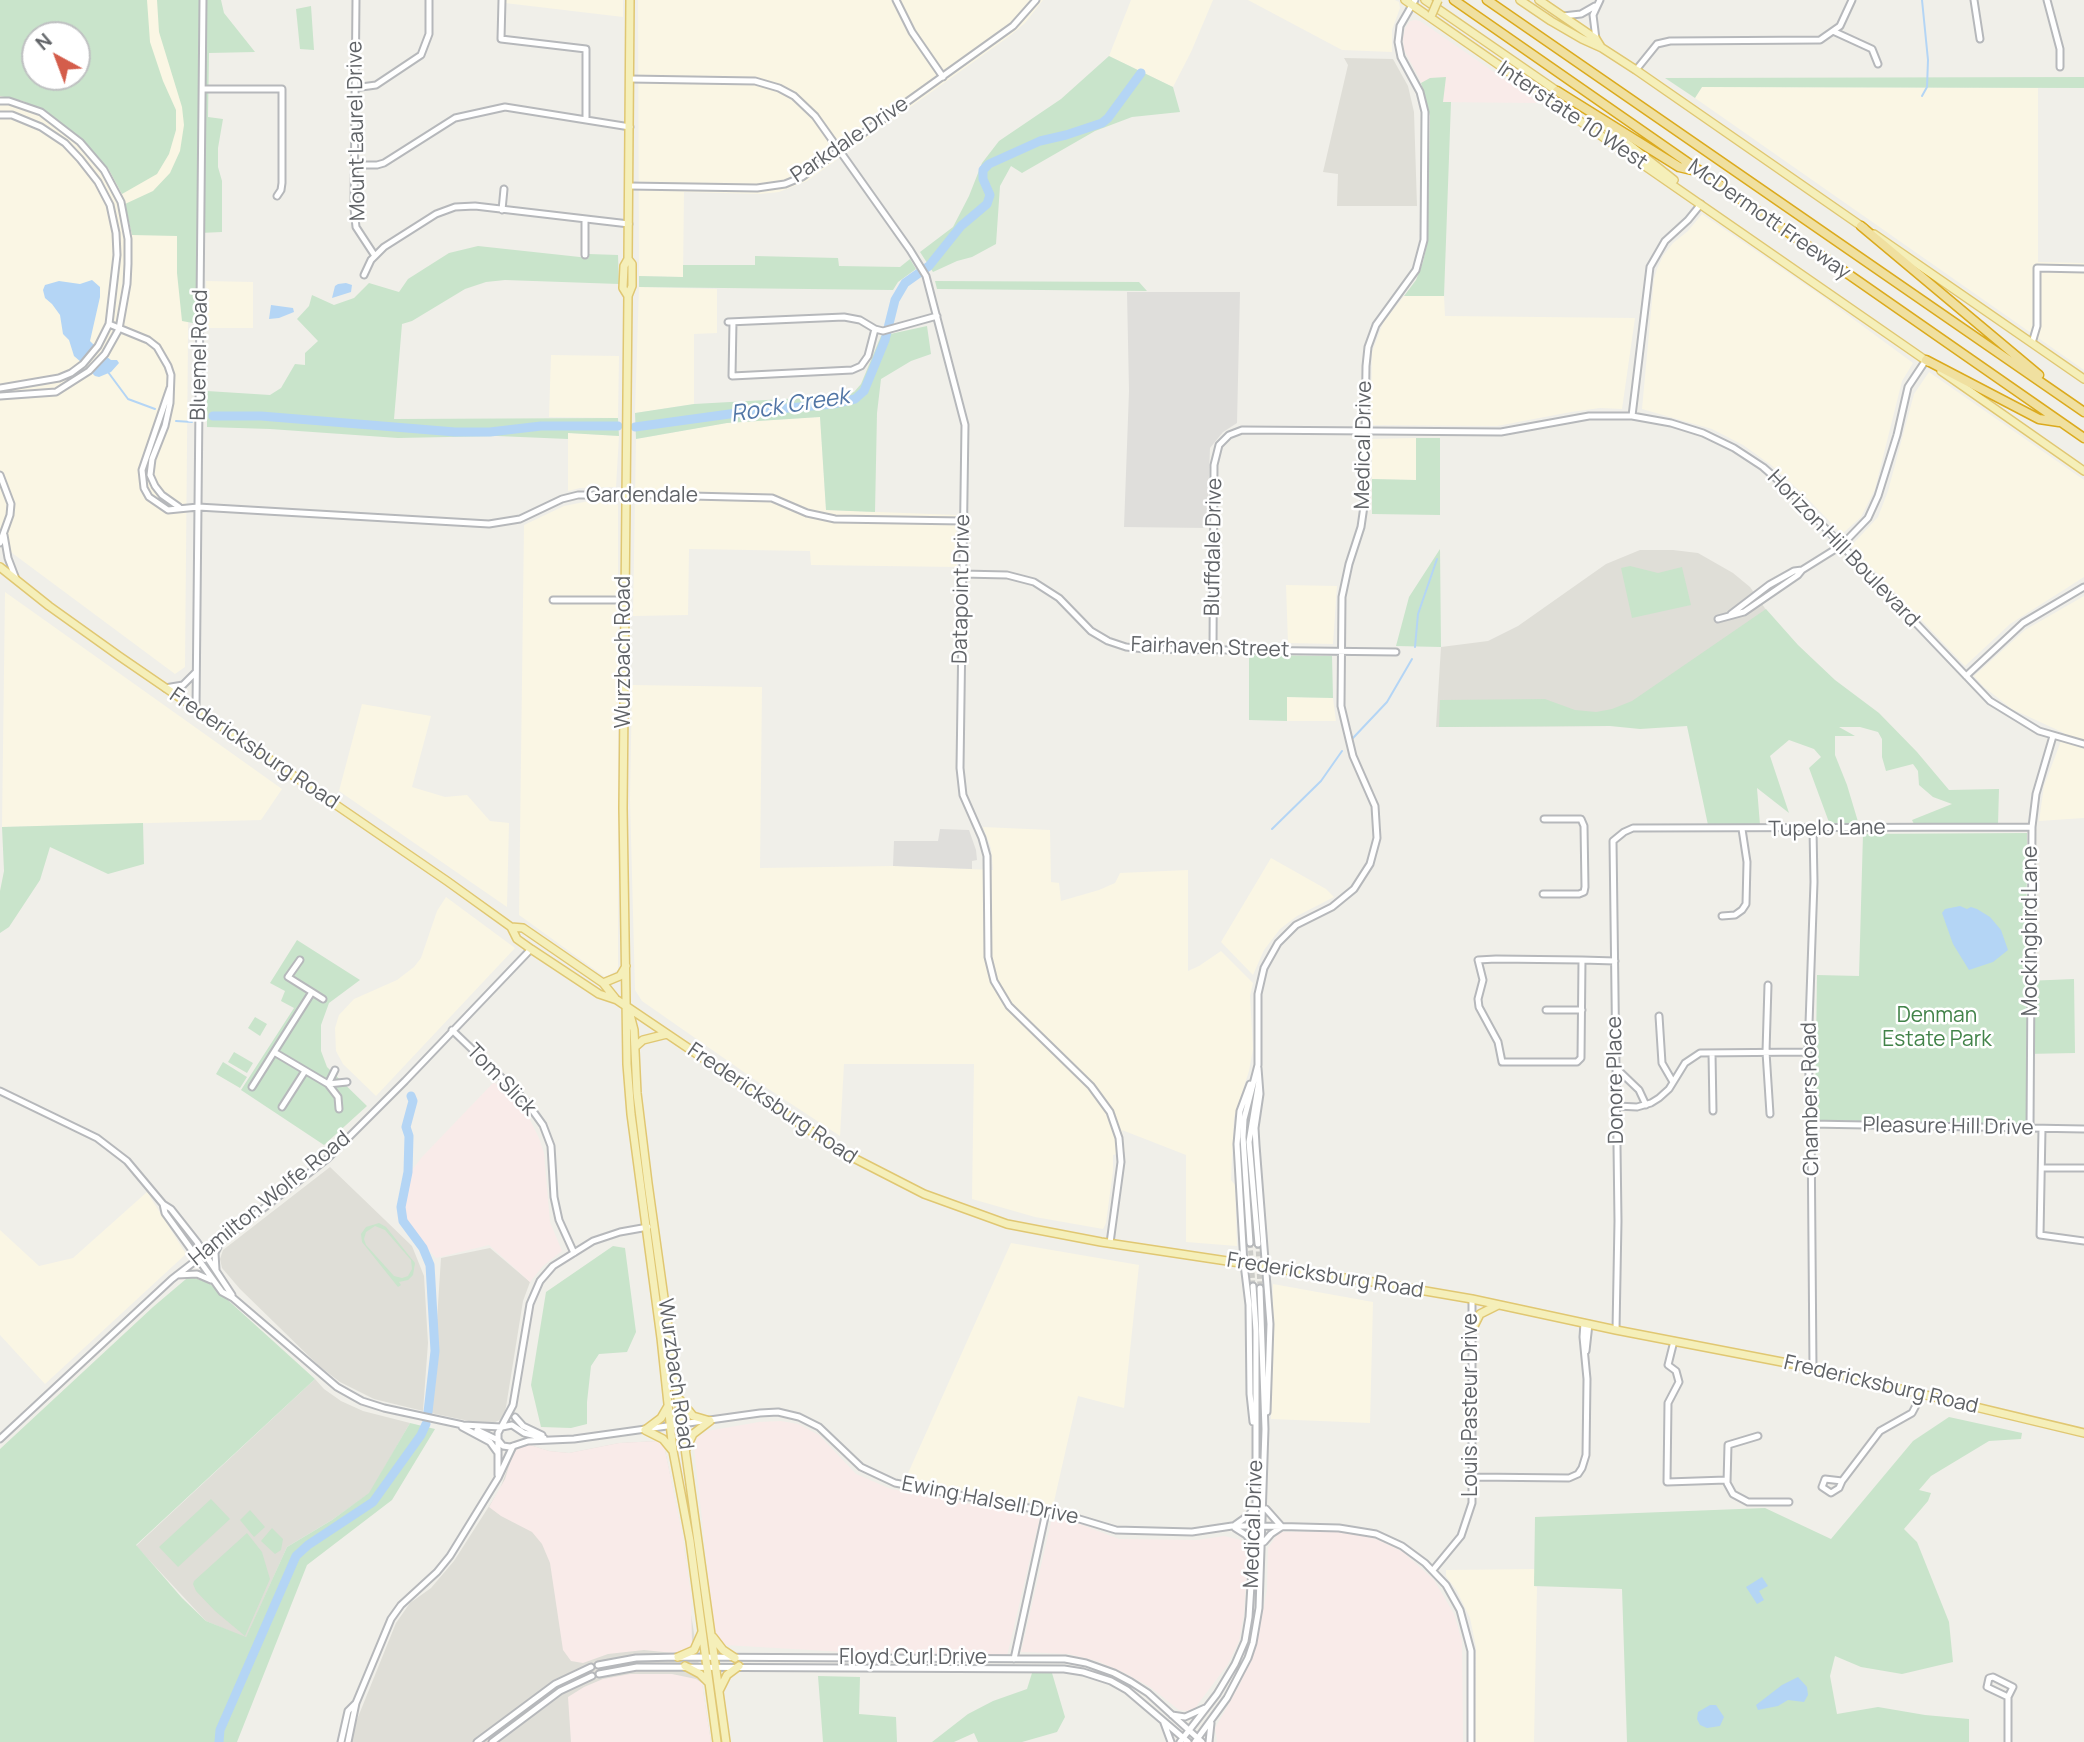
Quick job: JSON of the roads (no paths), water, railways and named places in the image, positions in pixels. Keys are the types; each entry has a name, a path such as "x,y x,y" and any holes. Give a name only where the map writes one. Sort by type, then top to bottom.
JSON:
{"highway":[{"name":"McDermott Freeway","path":"1454,0 2084,438"},
{"name":"McDermott Freeway","path":"1488,0 2083,411"},
{"path":"1556,91 1679,167 1700,172"},
{"path":"1861,226 2083,411"},
{"path":"1926,360 2039,419 2060,422"}],"main road":[{"name":"Wurzbach Road","path":"630,0 628,258 632,264 632,286 628,296 622,808 627,1064 686,1449 711,1662 719,1692 726,1742"},
{"path":"1425,0 1650,160 1701,204"},
{"path":"1436,22 1432,14 1438,0"},
{"path":"1520,0 1636,70 2084,379"},
{"path":"1539,0 1596,39 1602,48"},
{"name":"Interstate 10 West","path":"1410,2 2084,471"},
{"name":"Fredericksburg Road","path":"0,567 49,606 165,688 511,927 517,939 531,949 599,994 617,1000"},
{"name":"Fredericksburg Road","path":"511,927 523,928 548,945 603,983 617,1000 834,1148 892,1180 1007,1224 1110,1243 1367,1281 1499,1304 1616,1330 1813,1368 2084,1433"},
{"path":"531,949 548,945"},
{"path":"603,983 620,976 626,965"},
{"name":"Wurzbach Road","path":"627,1007 634,1029 673,1451 707,1632"},
{"path":"635,1048 643,1040 667,1034"},
{"path":"1473,1328 1480,1314 1499,1304"},
{"path":"678,1397 692,1416 710,1421"},
{"path":"669,1401 663,1416 645,1430 663,1438 673,1451"},
{"path":"686,1449 693,1434 710,1421"},
{"path":"678,1657 694,1649 707,1632 735,1658"},
{"name":"Wurzbach Road","path":"711,1662 710,1686 717,1742"},
{"path":"719,1692 729,1673 740,1666"},
{"path":"685,1667 703,1676 710,1686"}],"street":[{"name":"Bluemel Road","path":"196,709 203,0"},
{"name":"Mount Laurel Drive","path":"356,0 356,227 375,256"},
{"path":"354,88 376,85 421,55 429,34 429,0"},
{"path":"502,0 501,40 586,49 586,120"},
{"path":"896,0 912,32 943,77"},
{"name":"Parkdale Drive","path":"629,186 771,187 802,177 1013,26 1036,0"},
{"path":"1563,16 1581,14 1600,0"},
{"path":"1636,70 1652,49 1662,42 1816,40 1835,32 1852,0"},
{"path":"1973,0 1980,39"},
{"path":"2047,0 2060,49 2060,67"},
{"name":"Medical Drive","path":"1258,1244 1250,1142 1259,1081 1258,994 1268,958 1296,925 1332,907 1354,889 1370,864 1377,838 1377,816 1371,794 1353,756 1343,718 1340,689 1342,597 1364,506 1366,366 1371,338 1383,314 1412,278 1424,240 1425,112 1420,92 1401,57 1398,42 1400,26 1410,2"},
{"path":"1595,6 1593,21 1596,39"},
{"path":"1835,32 1872,49 1878,64"},
{"name":"Datapoint Drive","path":"630,79 738,80 770,85 794,96 807,107 839,150 926,276 964,419 961,787 986,856 987,944 991,972 1001,996 1009,1006 1091,1086 1110,1112 1119,1138 1121,1162 1110,1243"},
{"path":"203,89 282,89 282,183 277,196"},
{"path":"0,101 9,100 33,109 63,127 94,157 121,202 128,239 127,284 119,329 105,354 89,372 56,392 0,396"},
{"path":"354,165 384,163 462,115 512,107 629,127"},
{"path":"0,115 12,115 41,127 65,143 91,172 110,205 117,255 109,324 98,346 71,373 59,379 0,388"},
{"path":"502,209 504,189"},
{"path":"1632,415 1650,267 1661,246 1701,204"},
{"path":"364,275 384,247 442,211 461,206 629,224"},
{"path":"584,256 585,219"},
{"path":"2032,343 2037,326 2037,268 2084,269"},
{"path":"875,329 868,356 861,366 852,370 732,376 730,322 844,317 860,320 883,331 937,316"},
{"path":"109,324 148,340 157,347 168,366 170,388 165,426 152,459 150,475 162,495 179,507"},
{"path":"1730,616 1754,596 1842,545 1855,533 1872,510 1897,435 1906,394 1926,360"},
{"name":"Gardendale","path":"170,388 144,463 142,480 149,497 167,510 198,507 489,524 520,519 569,497 625,494 772,498 807,513 835,519 963,521"},
{"name":"Horizon Hill Boulevard","path":"1219,445 1229,435 1242,430 1501,432 1589,416 1632,415 1688,428 1734,448 1777,479 1965,676 2002,710 2030,727 2084,744"},
{"name":"Bluffdale Drive","path":"1213,650 1214,465 1219,445"},
{"path":"0,475 11,504 0,543"},
{"path":"4,533 8,558 16,579"},
{"path":"1718,619 1744,612 1798,575 1801,570"},
{"name":"Fairhaven Street","path":"962,574 1007,575 1034,582 1059,598 1091,631 1117,644 1136,648 1396,652"},
{"path":"1965,676 2023,623 2084,587"},
{"path":"1754,596 1758,603"},
{"path":"553,600 624,600"},
{"path":"165,688 183,685 196,670"},
{"name":"Mockingbird Lane","path":"2030,1128 2032,827 2036,794 2053,736"},
{"path":"1543,894 1578,894 1584,892 1585,887 1584,825 1581,819 1544,819"},
{"name":"Tupelo Lane","path":"1622,833 1633,828 2032,827"},
{"path":"1722,916 1740,912 1746,904 1747,862 1742,829"},
{"name":"Chambers Road","path":"1813,829 1814,882 1808,1052 1813,1368"},
{"name":"Donore Place","path":"1616,1330 1613,843 1622,833"},
{"name":"Hamilton Wolfe Road","path":"0,1439 177,1275 327,1159 531,949"},
{"path":"300,960 288,977 323,999"},
{"path":"1582,960 1582,1055 1577,1062 1502,1062 1499,1044 1480,1010 1478,999 1483,980 1478,960 1582,960 1615,961"},
{"path":"1768,985 1766,1052 1770,1114"},
{"path":"252,1087 312,992"},
{"path":"1546,1010 1582,1010"},
{"path":"1659,1016 1662,1063 1673,1082"},
{"name":"Tom Slick","path":"452,1030 524,1100 543,1125 551,1146 554,1197 559,1220 574,1252"},
{"path":"274,1052 328,1084 338,1097 339,1109"},
{"path":"1616,1106 1646,1105 1665,1093 1691,1057 1712,1053 1808,1052"},
{"path":"1712,1053 1713,1111"},
{"path":"1256,1434 1250,1394 1249,1305 1238,1134 1243,1101 1258,1065"},
{"name":"Medical Drive","path":"1250,1243 1243,1136 1244,1119 1258,1065"},
{"path":"1615,1067 1639,1090 1646,1105"},
{"path":"328,1084 335,1070"},
{"path":"282,1107 304,1071"},
{"path":"1259,1081 1255,1136 1270,1328 1265,1429"},
{"path":"328,1084 347,1082"},
{"path":"0,1091 109,1146 136,1170 163,1204"},
{"name":"Pleasure Hill Drive","path":"1811,1124 2084,1129"},
{"path":"2042,1129 2040,1235 2084,1241"},
{"path":"2042,1168 2084,1168"},
{"name":"Ewing Halsell Drive","path":"163,1204 171,1209 233,1298"},
{"name":"Ewing Halsell Drive","path":"163,1204 165,1213 222,1292 233,1298 326,1379 350,1395 384,1408 450,1423 480,1428 508,1425 532,1436 558,1441"},
{"path":"498,1478 498,1433 513,1405 533,1293 546,1274 593,1241 651,1226"},
{"path":"216,1273 215,1254 223,1238"},
{"path":"177,1275 197,1274 212,1280"},
{"name":"Medical Drive","path":"1184,1741 1232,1671 1245,1641 1251,1600 1256,1505 1257,1287 1265,1429 1260,1601 1253,1643 1227,1698 1198,1741"},
{"name":"Louis Pasteur Drive","path":"1433,1570 1455,1546 1466,1525 1472,1503 1472,1299"},
{"path":"1472,1477 1569,1478 1577,1474 1586,1455 1587,1324"},
{"path":"1674,1341 1668,1365 1676,1371 1679,1382 1668,1403 1667,1482 1726,1479"},
{"path":"1842,1481 1880,1431 1912,1413 1922,1394"},
{"path":"348,1742 356,1703 396,1612 450,1556 519,1438 513,1405"},
{"name":"Ewing Halsell Drive","path":"450,1423 483,1432 503,1446 527,1441 558,1441 682,1426 760,1413 786,1414 819,1427 861,1467 895,1483 1046,1511 1128,1531 1192,1532 1232,1526 1347,1528 1376,1534 1402,1546 1433,1570"},
{"path":"515,1416 523,1426 548,1438"},
{"path":"459,1426 489,1442 499,1455"},
{"path":"1758,1436 1728,1445 1726,1479 1733,1494 1753,1503 1789,1502"},
{"path":"1254,1544 1232,1526 1249,1515 1256,1505"},
{"path":"1263,1544 1270,1534 1282,1527 1269,1515 1264,1505"},
{"path":"1012,1667 1046,1511"},
{"path":"1433,1570 1454,1597 1469,1637 1472,1665 1471,1742"},
{"name":"Floyd Curl Drive","path":"598,1665 636,1658 678,1657 740,1666 1012,1667 1076,1670 1111,1681 1127,1690 1184,1741"},
{"name":"Floyd Curl Drive","path":"477,1742 489,1740 573,1683 596,1675 637,1667 685,1667 735,1658 1044,1658 1078,1661 1114,1673 1131,1682 1147,1693 1198,1741"},
{"path":"1076,1670 1078,1661"},
{"name":"Floyd Curl Drive","path":"489,1740 555,1684 591,1667"},
{"path":"570,1675 573,1683"},
{"path":"2008,1697 1987,1687 1989,1678 1993,1676 2013,1687 2008,1697 2008,1742"},
{"path":"341,1742 348,1711 356,1703"},
{"path":"1168,1713 1185,1717 1207,1707"},
{"path":"1163,1720 1171,1742"},
{"path":"1209,1742 1212,1720"}],"water":[{"path":"92,280 100,287 90,341 94,345 81,362 74,356 69,340 63,334 60,315 45,298 43,290 45,285 59,281 80,284"},
{"path":"346,283 352,285 351,292 332,298 335,286"},
{"path":"271,305 293,308 294,312 269,319"},
{"path":"107,357 119,363 111,372 95,376 92,373"},
{"path":"1960,906 1977,909 1990,917 2001,930 2008,950 1993,962 1969,970 1953,944 1942,913 1945,909"},
{"path":"1762,1577 1768,1586 1759,1591 1764,1600 1757,1604 1746,1587"},
{"path":"1798,1677 1807,1687 1808,1695 1804,1702 1788,1700 1778,1706 1758,1710 1756,1705 1782,1685"},
{"path":"1710,1705 1716,1705 1724,1717 1720,1726 1707,1728 1700,1725 1697,1719 1698,1712"}],"waterway":[{"path":"1922,0 1928,60 1927,87 1922,96"},
{"name":"Rock Creek","path":"635,427 744,412 833,404 855,399 864,391 885,340 895,300 905,283 929,266 961,226 987,204 990,195 983,179 983,170 989,164 1040,141 1102,123 1141,73"},
{"name":"Rock Creek","path":"108,372 128,399 155,409"},
{"name":"Rock Creek","path":"213,416 261,416 455,432 490,432 541,426 618,426"},
{"name":"Rock Creek","path":"176,421 192,422"},
{"path":"1415,647 1418,614 1437,559"},
{"path":"1353,738 1387,702 1412,659"},
{"path":"1272,829 1321,781 1342,751"},
{"path":"411,1096 413,1101 406,1127 409,1136 408,1172 401,1207 403,1221 423,1248 430,1265 435,1351 428,1412"},
{"path":"219,1742 220,1730 296,1556 308,1545 373,1502 426,1424"}],"tunnel":[{"path":"1250,1243 1253,1286"},
{"path":"1258,1244 1260,1288"}],"park label":[{"name":"Denman Estate Park","path":"1937,1028"}]}
